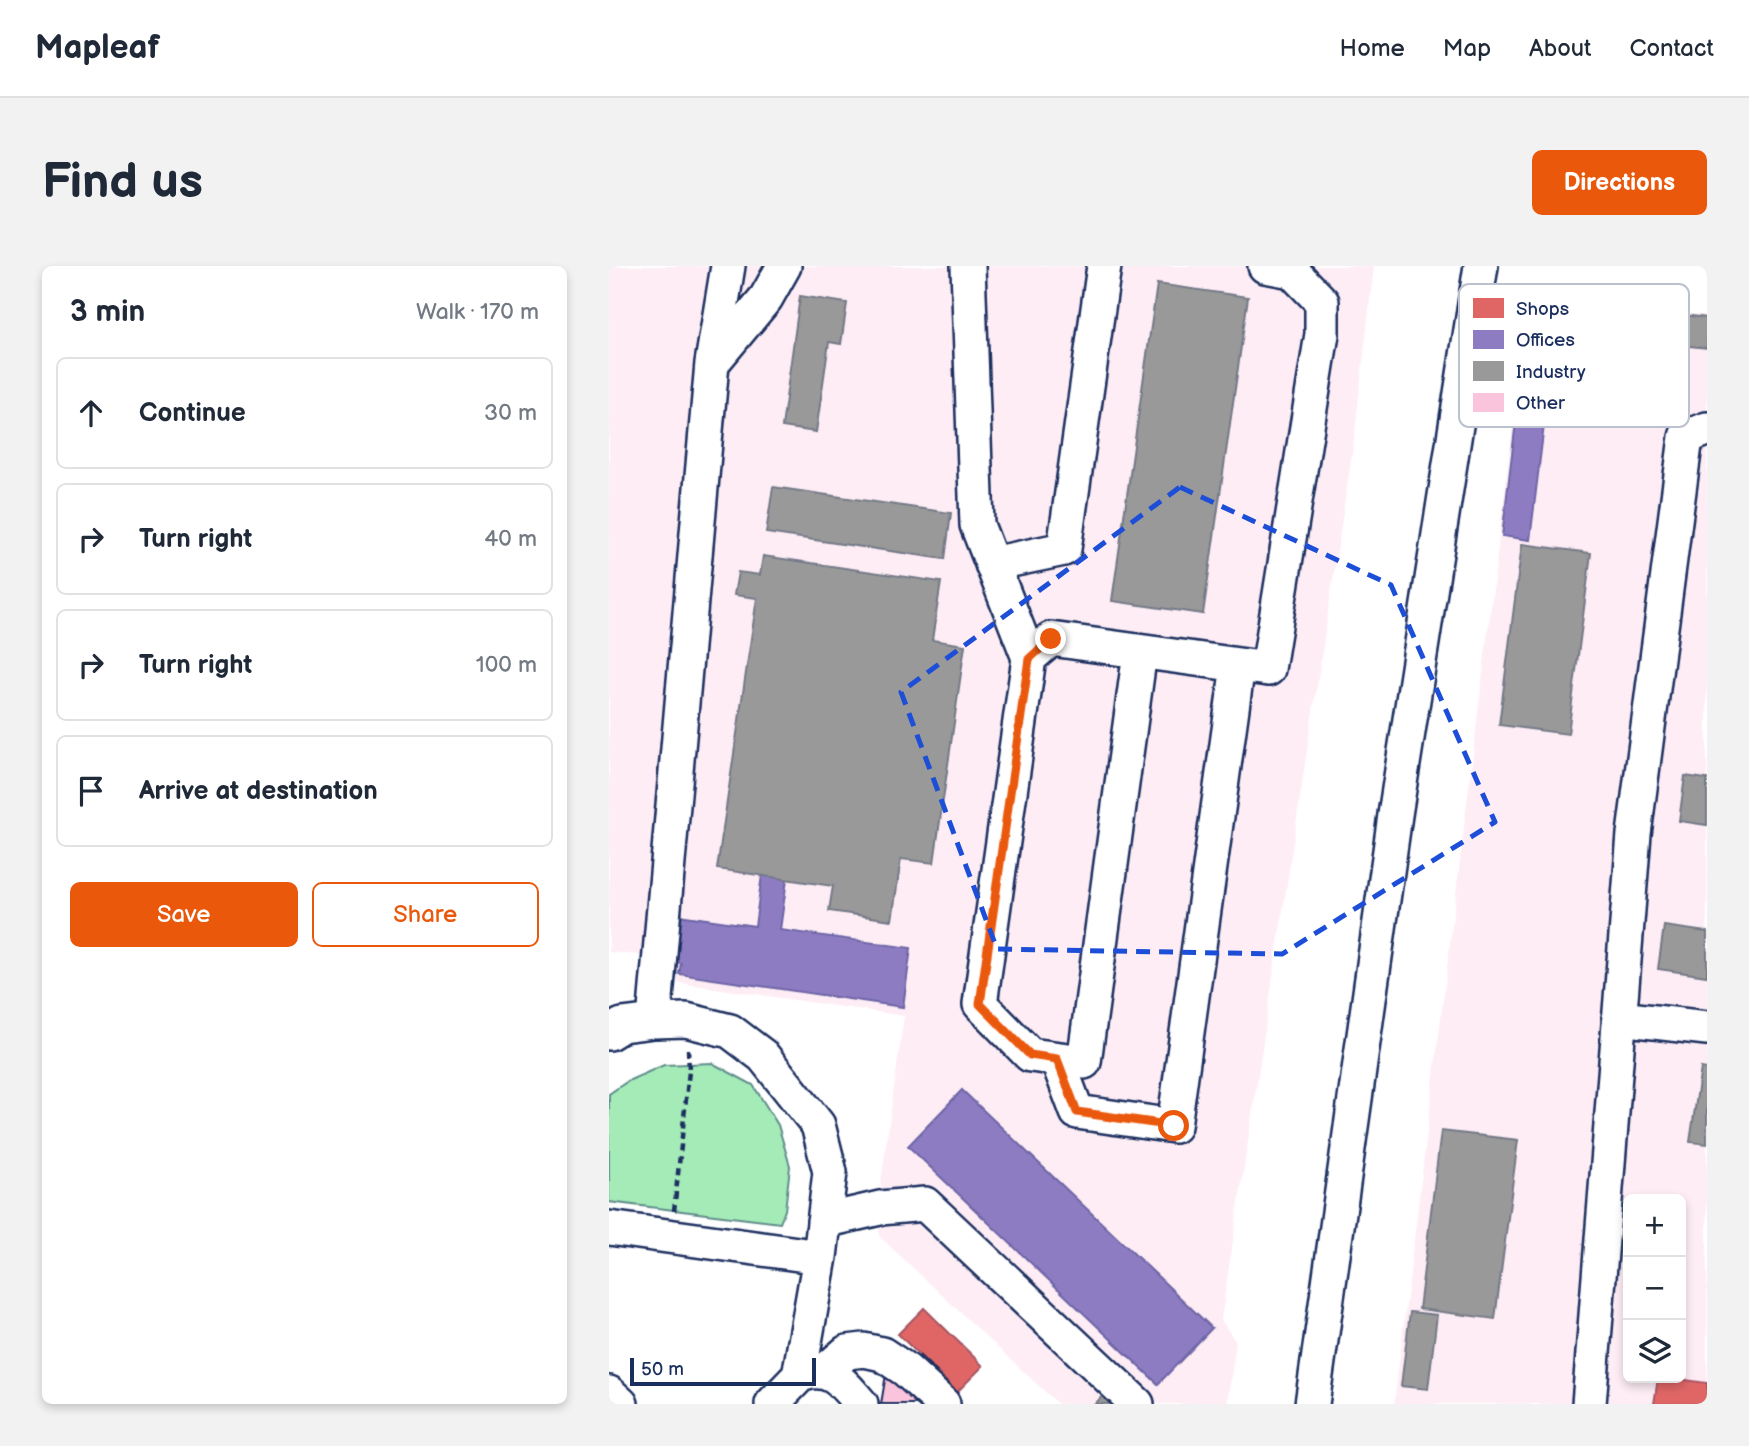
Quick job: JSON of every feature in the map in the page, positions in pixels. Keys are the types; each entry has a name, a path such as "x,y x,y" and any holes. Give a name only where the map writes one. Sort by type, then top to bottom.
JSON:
{"street":[{"path":"654,1021 712,363 727,266"},
{"path":"712,363 766,298 784,266"},
{"path":"968,266 978,525 1029,659 980,1004 1030,1055 1084,1062 1140,652"},
{"path":"992,564 1064,549 1104,266"},
{"path":"1029,659 1051,639 1268,669 1322,334 1322,302 1291,271 1265,266"},
{"path":"1312,1404 1395,815 1459,394"},
{"path":"1589,1404 1634,834 1686,437 1707,429"},
{"path":"1057,1059 1077,1112 1174,1126 1238,665"},
{"path":"1619,1018 1707,1028"},
{"path":"609,1033 622,1025 686,1020 730,1031 763,1056 818,1125 830,1172 820,1257 812,1373"},
{"path":"824,1221 880,1208 925,1204 1137,1404"},
{"path":"609,1228 820,1257"},
{"path":"772,1404 812,1373 847,1352 864,1350 882,1354 906,1370 943,1404"},
{"path":"812,1373 837,1377 861,1404"},
{"path":"609,1393 621,1404"}],"path":[{"path":"674,1217 689,1071"}],"highlighted area":[{"path":"1180,487 1391,585 1495,822 1282,954 997,949 901,692"}],"shaded area":[{"path":"609,266 1374,266 1354,440 1221,1320 1236,1342 1227,1404 1058,1404 879,1236 881,1181 904,1016 680,983 647,956 609,952"},
{"path":"1689,314 1707,316 1707,1404 1394,1404 1513,427 1689,427"}],"green space":[{"path":"712,1063 753,1085 778,1125 790,1166 785,1210 780,1223 609,1202 609,1094 628,1081 664,1065"}],"building: Shops":[{"path":"924,1308 983,1366 957,1392 898,1334"},
{"path":"1686,1380 1707,1383 1707,1404 1654,1404 1657,1383 1686,1383"}],"building: Offices":[{"path":"1515,427 1544,427 1530,540 1502,536"},
{"path":"762,875 787,879 780,930 911,948 903,1007 679,974 681,963 665,960 671,914 755,926"},
{"path":"962,1090 1212,1328 1158,1384 908,1146"}],"building: Industry":[{"path":"1157,284 1248,297 1203,614 1112,601"},
{"path":"800,296 847,303 841,344 829,342 816,432 782,427"},
{"path":"1689,316 1707,318 1707,348 1689,346"},
{"path":"773,487 951,513 945,559 766,533"},
{"path":"1522,544 1591,553 1568,734 1499,725"},
{"path":"763,556 941,582 932,640 965,645 934,863 901,859 892,920 829,911 833,886 717,869 757,598 734,595 738,572 760,575"},
{"path":"1685,776 1707,779 1707,825 1679,821"},
{"path":"1664,926 1707,932 1707,976 1658,969"},
{"path":"1701,1068 1707,1069 1707,1144 1690,1142"},
{"path":"1441,1131 1518,1140 1495,1319 1419,1309"},
{"path":"1410,1312 1437,1315 1428,1389 1401,1386"},
{"path":"1106,1392 1119,1404 1095,1404"}],"building: Other":[{"path":"920,1356 937,1372 914,1395 923,1404 881,1404 887,1368 898,1379"}],"route":[{"path":"1051,639 1029,659 980,1004 1030,1055 1057,1059 1077,1112 1174,1126"}]}
